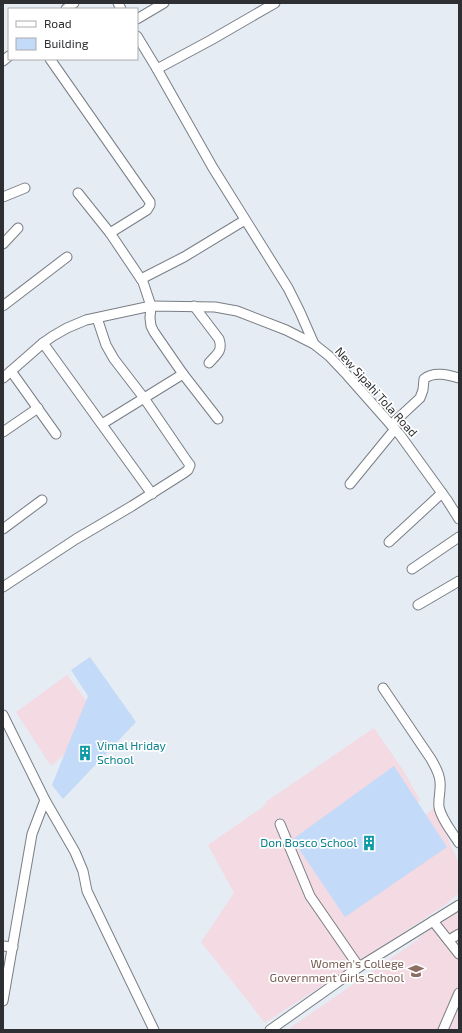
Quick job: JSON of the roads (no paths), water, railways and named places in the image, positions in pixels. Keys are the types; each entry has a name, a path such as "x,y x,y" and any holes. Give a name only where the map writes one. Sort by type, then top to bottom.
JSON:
{"street":[{"path":"138,18 164,3"},
{"path":"157,69 211,40 274,3"},
{"path":"138,38 213,168 288,288 314,344"},
{"path":"51,60 150,202 147,210 110,233"},
{"path":"3,198 25,188"},
{"path":"78,192 110,233 143,282 151,306 151,326 184,374 218,419"},
{"path":"140,279 184,257 245,220"},
{"path":"3,244 18,228"},
{"path":"4,302 67,257"},
{"name":"New Sipahi Tola Road","path":"3,378 43,343 67,328 86,320 151,306 215,307 237,311 286,330 314,344 329,356 400,435 442,493 459,520"},
{"path":"194,306 221,345 220,351 209,362"},
{"path":"3,587 76,539 152,494 188,470 190,465 144,398 114,359 106,344 97,318"},
{"path":"43,343 152,494"},
{"path":"11,371 56,434"},
{"path":"102,424 184,374"},
{"path":"350,484 393,427 420,398 423,390 424,379 435,374 449,375 459,378"},
{"path":"3,432 38,408"},
{"path":"389,542 442,493"},
{"path":"3,529 42,500"},
{"path":"412,569 459,536"},
{"path":"418,605 459,581"},
{"path":"383,688 437,769 440,782 438,797 440,809 459,843"},
{"path":"3,715 45,800 74,852 83,872 87,891 154,1030"},
{"path":"3,1001 32,834 45,800"},
{"path":"280,824 310,896 359,968"},
{"path":"270,1030 359,968 459,904"},
{"path":"433,921 459,954"},
{"path":"449,940 459,934"},
{"path":"3,946 13,947"},
{"path":"443,1030 459,993"}],"place":[{"name":"Vimal Hriday School","path":"85,753"},
{"name":"Don Bosco School","path":"369,843"},
{"name":"Women's College Government Girls School","path":"416,971"}]}
